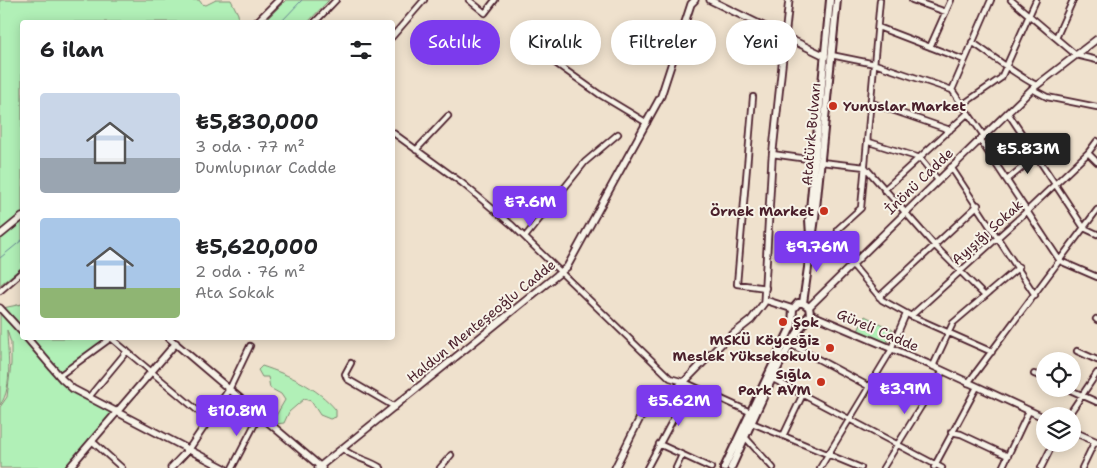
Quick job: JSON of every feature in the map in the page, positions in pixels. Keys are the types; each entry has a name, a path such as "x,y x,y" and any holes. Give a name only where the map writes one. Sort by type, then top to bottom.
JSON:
{"main road":[{"name":"Atatürk Bulvarı","path":"731,468 806,311 810,241 828,56 830,0"},
{"name":"Atatürk Bulvarı","path":"828,56 837,0"},
{"path":"724,468 792,325 794,312 798,303 806,311 798,319 794,312"}],"street":[{"path":"260,20 279,0"},
{"path":"317,20 336,0"},
{"path":"395,34 424,0"},
{"path":"469,0 485,13 495,0"},
{"path":"710,0 750,20"},
{"path":"787,20 789,0"},
{"path":"880,0 861,208 838,229 837,240 841,251 880,297 909,315 992,352"},
{"path":"912,0 946,12"},
{"path":"930,47 951,0"},
{"path":"952,90 991,0"},
{"path":"1011,0 1076,55 1097,60"},
{"path":"962,104 1001,78 1036,0"},
{"path":"1056,38 1073,0"},
{"name":"Haldun Menteşeoğlu Cadde","path":"320,468 562,273 572,261 647,123 670,73 693,1"},
{"path":"878,27 964,60"},
{"name":"İnönü Cadde","path":"806,311 1034,87 1097,39"},
{"path":"972,42 1006,64 1011,72 1047,97 1097,106"},
{"path":"797,43 828,56 875,64 952,90 968,113 1007,180 1060,261 1097,277"},
{"path":"558,65 599,94 647,123"},
{"path":"615,468 640,418 684,382 723,342 751,320 760,310 765,300 772,154 783,65"},
{"path":"753,97 737,284 766,288"},
{"path":"872,103 950,130"},
{"path":"884,190 968,113"},
{"path":"1008,113 1084,228 1097,234"},
{"path":"416,150 448,116"},
{"path":"395,134 462,183 525,237 670,378 684,382 750,412"},
{"path":"525,237 585,162 618,134"},
{"name":"Ayışığı Sokak","path":"820,468 870,387 909,315 1027,211 1088,154 1097,141"},
{"path":"868,142 920,158 938,180"},
{"path":"772,154 865,167 935,246 985,296"},
{"path":"1088,154 1097,162"},
{"path":"1007,180 1037,155"},
{"path":"951,167 978,205 1035,294"},
{"path":"880,297 978,205"},
{"path":"968,383 1097,210"},
{"path":"0,235 20,219"},
{"path":"932,366 953,324 1019,267"},
{"path":"0,290 20,274"},
{"path":"765,300 794,312"},
{"path":"0,308 20,330"},
{"name":"Güreli Cadde","path":"806,311 944,371 1036,414"},
{"path":"29,340 59,376 73,388 189,449 211,465 224,468"},
{"path":"59,376 108,340"},
{"path":"113,340 210,421"},
{"path":"172,340 320,468"},
{"path":"69,468 176,343"},
{"path":"790,344 870,387"},
{"path":"171,468 189,449 210,421 229,390 250,346"},
{"path":"89,397 127,351"},
{"path":"1081,354 1097,360"},
{"path":"351,363 345,374 347,379 396,407"},
{"path":"883,468 944,371"},
{"path":"1074,407 1097,373"},
{"path":"773,378 851,419 934,467 942,468"},
{"path":"647,468 685,397 684,382"},
{"path":"934,467 977,387"},
{"path":"783,436 803,394"},
{"path":"1082,395 1097,402"},
{"path":"1002,468 1029,411"},
{"path":"232,468 259,416"},
{"path":"752,423 861,468"},
{"path":"952,432 961,434 1008,456"},
{"path":"1081,435 1096,442 1082,468"},
{"path":"745,437 773,468"},
{"path":"92,441 122,468"},
{"path":"659,444 711,468"},
{"path":"343,449 354,457 368,460 381,468"},
{"path":"1041,468 1049,452"},
{"path":"676,468 682,455"},
{"path":"440,468 451,456"}],"green space":[{"path":"0,0 199,0 202,4 206,5 216,0 231,0 239,20 20,20 20,215 0,231"},
{"path":"286,0 329,0 310,20 266,20"},
{"path":"20,224 20,269 0,285 0,239"},
{"path":"20,304 20,327 3,308"},
{"path":"0,310 20,333 20,340 26,340 63,384 111,413 64,468 0,468 0,407 7,397 11,364 11,343 7,330 8,379 7,388 0,405"},
{"path":"865,316 893,330 886,344 858,331"},
{"path":"32,340 105,340 60,372"},
{"path":"262,366 282,373 311,388 336,410 336,417 330,419 320,415 311,401 304,399 289,412 284,423 275,424 274,419 285,400 281,394 270,388 268,377 262,377 258,370"}],"waterway":[{"path":"283,20 302,0"},
{"path":"0,258 20,242"}],"place":[{"name":"Yunuslar Market","path":"833,106"},
{"name":"Örnek Market","path":"824,211"},
{"name":"Şok","path":"783,322"},
{"name":"MSKÜ Köyceğiz Meslek Yüksekokulu","path":"830,348"},
{"name":"Sığla Park AVM","path":"821,382"}]}
